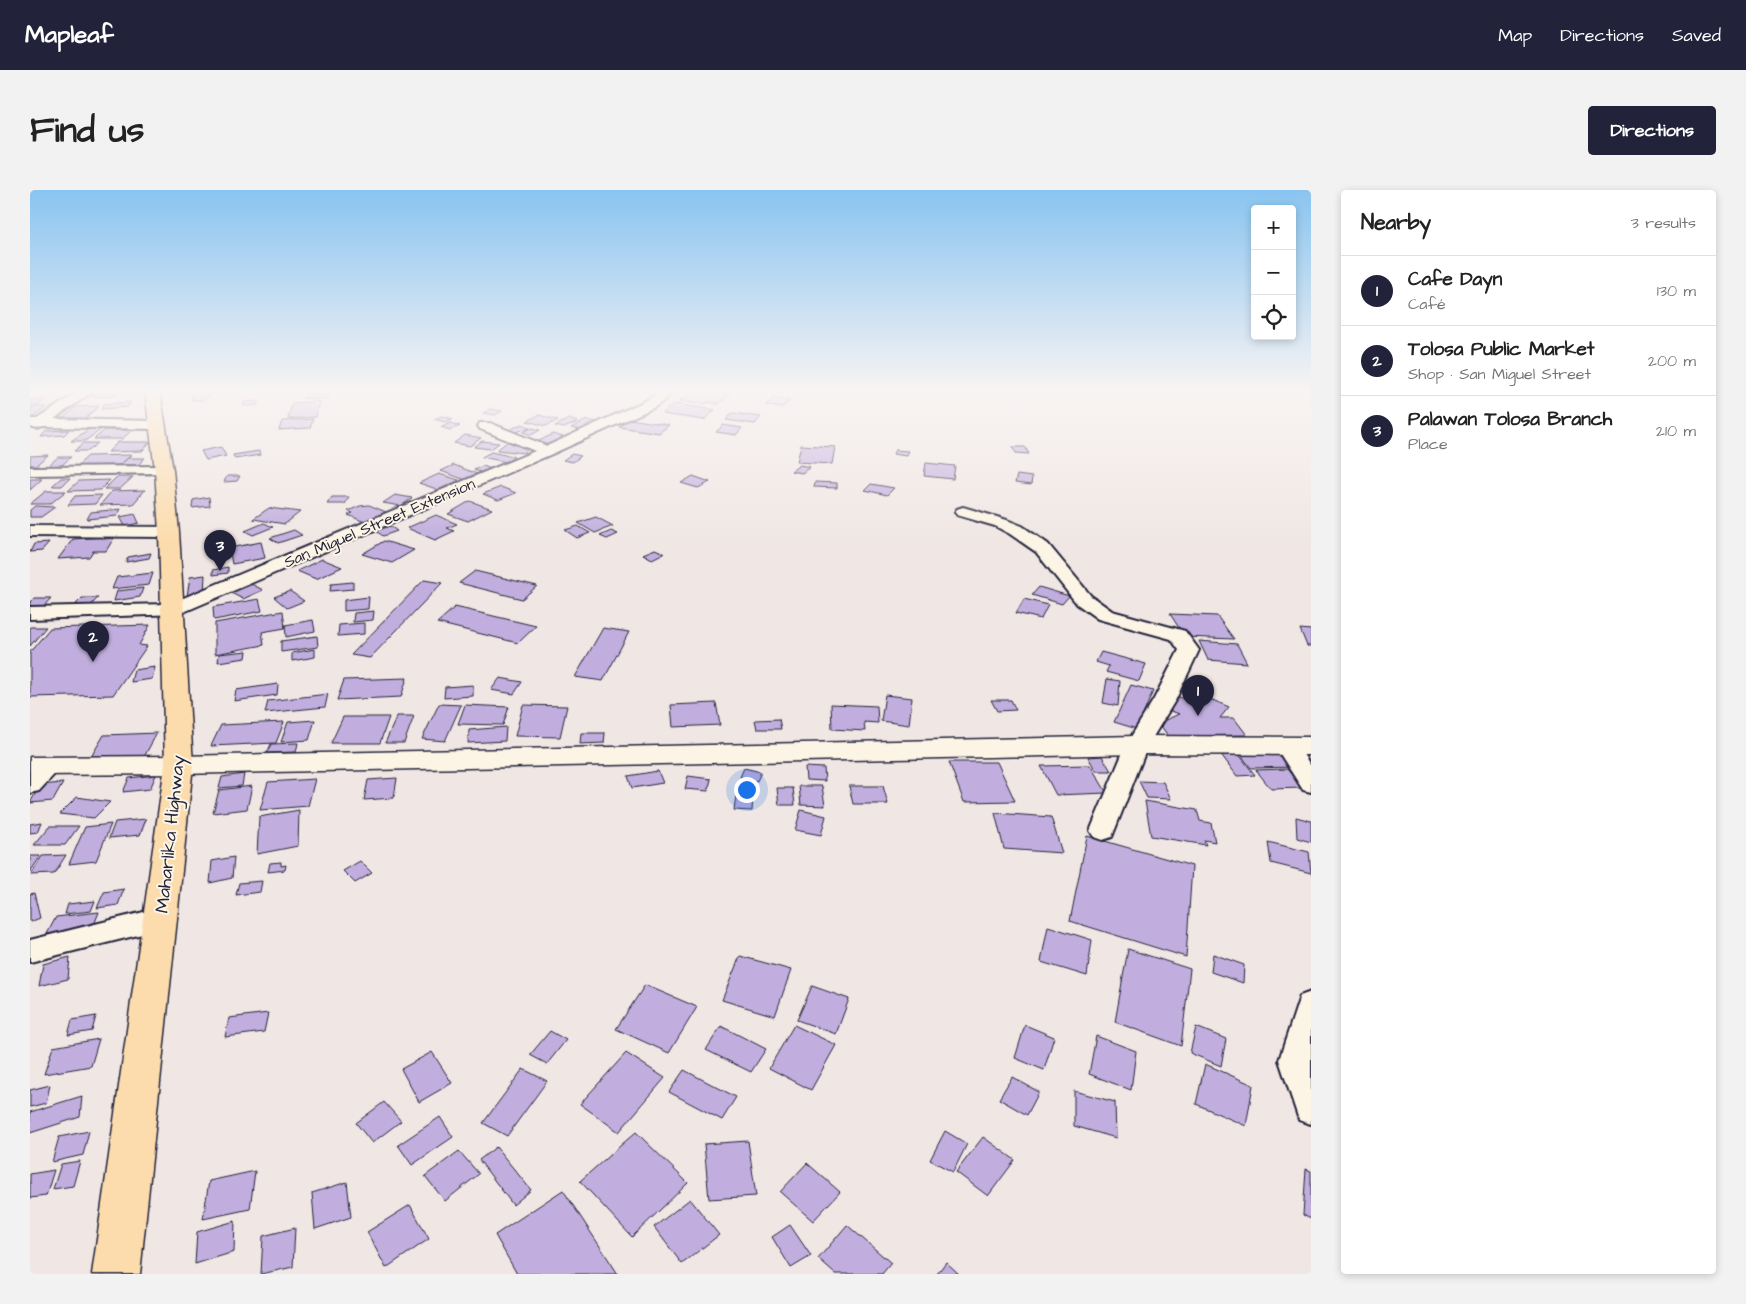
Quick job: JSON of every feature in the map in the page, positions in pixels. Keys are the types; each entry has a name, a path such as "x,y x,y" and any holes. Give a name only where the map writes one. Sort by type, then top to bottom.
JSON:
{"highway":[{"name":"Maharlika Highway","path":"116,1274 179,765 168,532 164,470 159,443"}],"street":[{"path":"526,443 547,451"},
{"name":"San Miguel Street Extension","path":"172,610 565,443"},
{"path":"30,472 164,470"},
{"path":"963,512 1001,523 1016,530 1042,548 1084,600 1105,615 1178,635 1189,650 1165,699 1137,745 1103,831"},
{"path":"30,531 168,532"},
{"path":"30,612 172,610"},
{"path":"37,772 179,765 1137,745 1299,746 1311,784"},
{"path":"30,951 160,919"},
{"path":"1311,1005 1295,1060 1311,1109"}],"building":[{"path":"84,443 98,443 88,451 74,451"},
{"path":"117,443 149,443 142,451 108,452"},
{"path":"455,443 475,443 470,446"},
{"path":"480,443 499,443 491,449 474,447"},
{"path":"506,443 524,443 531,446 524,453 497,450"},
{"path":"536,443 557,443 548,447"},
{"path":"801,445 835,447 832,464 797,462"},
{"path":"221,447 226,456 206,460 201,451"},
{"path":"1012,447 1025,447 1029,454 1016,453"},
{"path":"895,450 908,451 906,456 893,454"},
{"path":"259,451 260,455 235,459 233,455"},
{"path":"491,452 514,457 506,462 482,457"},
{"path":"572,454 581,456 573,462 563,460"},
{"path":"48,455 36,465 30,465 30,456"},
{"path":"131,455 120,465 77,466 88,456"},
{"path":"58,457 71,457 62,465 48,466"},
{"path":"128,458 145,458 138,465 120,465"},
{"path":"926,463 955,466 953,479 924,476"},
{"path":"454,465 480,475 468,481 441,471"},
{"path":"800,465 810,467 802,473 791,471"},
{"path":"483,466 494,470 486,474 474,470"},
{"path":"439,474 459,480 439,490 419,483"},
{"path":"1017,475 1032,477 1031,485 1015,483"},
{"path":"227,476 240,476 237,481 224,482"},
{"path":"693,476 710,482 698,488 681,483"},
{"path":"117,477 133,477 120,489 104,489"},
{"path":"61,478 70,478 62,486 52,486"},
{"path":"30,479 42,479 30,490"},
{"path":"110,480 100,490 68,491 79,481"},
{"path":"815,482 837,483 837,488 814,487"},
{"path":"871,484 894,488 887,495 865,490"},
{"path":"501,487 516,493 498,500 483,494"},
{"path":"145,490 133,504 100,505 112,491"},
{"path":"46,491 66,491 50,504 30,504"},
{"path":"102,495 95,504 68,505 75,496"},
{"path":"395,495 412,498 401,506 383,503"},
{"path":"209,497 210,506 192,508 193,500"},
{"path":"332,497 349,497 345,504 327,504"},
{"path":"470,501 492,509 468,521 448,514"},
{"path":"369,505 391,514 367,523 348,515 353,513 348,511 360,506"},
{"path":"35,506 55,507 41,517 30,517 30,510"},
{"path":"269,508 300,512 285,524 253,519"},
{"path":"121,509 117,516 87,519 91,512"},
{"path":"135,514 139,523 125,526 120,517"},
{"path":"436,515 457,524 447,528 454,531 435,540 407,528"},
{"path":"596,517 613,526 595,533 578,523"},
{"path":"264,523 273,527 253,535 245,531"},
{"path":"390,526 397,531 383,536 376,531"},
{"path":"578,526 590,533 577,538 565,530"},
{"path":"294,530 302,535 278,543 270,538"},
{"path":"611,531 618,534 607,539 600,536"},
{"path":"228,533 228,544 207,547 207,536"},
{"path":"106,537 104,539 114,538 106,551 93,551 89,557 58,559 73,539"},
{"path":"384,541 414,550 392,563 362,554"},
{"path":"261,542 265,558 232,564 229,548"},
{"path":"49,543 42,551 30,552 34,544"},
{"path":"655,549 664,553 652,559 643,554"},
{"path":"151,553 149,558 126,562 128,557"},
{"path":"322,559 342,567 316,579 297,571"},
{"path":"228,567 228,573 213,575 213,570"},
{"path":"475,571 537,586 522,599 459,583"},
{"path":"153,573 149,585 112,589 117,577"},
{"path":"205,575 204,594 187,596 190,577"},
{"path":"424,580 442,583 370,658 351,655"},
{"path":"245,581 263,590 243,599 225,590"},
{"path":"353,582 353,589 330,591 331,584"},
{"path":"1039,587 1069,596 1062,604 1032,595"},
{"path":"143,588 140,597 114,601 117,591"},
{"path":"290,591 304,601 287,608 274,597"},
{"path":"369,597 368,609 344,611 344,600"},
{"path":"34,598 51,598 41,609 30,609 30,602"},
{"path":"82,598 98,598 90,606 74,606"},
{"path":"259,599 262,611 214,620 213,607"},
{"path":"1024,599 1048,605 1041,619 1016,613"},
{"path":"455,607 536,626 518,643 437,623"},
{"path":"283,611 285,628 262,632 264,645 215,654 215,623"},
{"path":"374,611 373,620 353,622 354,613"},
{"path":"1170,614 1217,616 1234,639 1185,637"},
{"path":"313,620 315,631 286,637 285,625"},
{"path":"364,623 364,634 338,636 339,625"},
{"path":"150,625 139,645 147,646 113,695 30,697 30,652 50,628"},
{"path":"30,627 46,627 30,646"},
{"path":"603,628 629,632 603,681 575,677"},
{"path":"1300,629 1311,630 1311,646 1307,646"},
{"path":"317,636 318,647 281,652 281,641"},
{"path":"1199,641 1237,644 1247,663 1208,660"},
{"path":"315,649 315,657 292,661 292,653"},
{"path":"247,651 246,658 218,662 219,654"},
{"path":"1101,652 1146,664 1139,681 1106,672 1109,666 1096,662"},
{"path":"155,667 152,679 131,682 134,670"},
{"path":"407,678 401,697 337,700 344,680"},
{"path":"500,678 522,682 514,694 491,690"},
{"path":"1107,679 1120,681 1118,706 1103,703"},
{"path":"278,684 277,695 234,701 236,690"},
{"path":"473,685 473,696 444,698 445,687"},
{"path":"1131,685 1153,691 1137,729 1114,722"},
{"path":"328,694 325,707 265,713 268,701"},
{"path":"885,695 912,698 909,725 881,721"},
{"path":"1176,696 1189,701 1191,698 1206,704 1210,699 1229,707 1220,718 1234,718 1247,735 1168,736 1159,723 1179,714 1166,709"},
{"path":"991,700 1011,700 1016,710 997,711"},
{"path":"716,703 720,725 673,727 671,705"},
{"path":"439,704 461,705 445,741 422,739"},
{"path":"831,704 877,706 878,723 864,722 865,731 832,729"},
{"path":"465,705 509,707 503,725 458,724"},
{"path":"523,705 567,706 560,737 515,736"},
{"path":"397,716 414,716 404,743 385,743"},
{"path":"343,717 389,717 380,743 331,743"},
{"path":"779,719 781,729 757,729 755,720"},
{"path":"315,720 309,740 281,742 288,722"},
{"path":"284,722 276,743 211,746 221,725"},
{"path":"506,727 505,741 468,743 469,730"},
{"path":"157,733 144,757 89,760 104,735"},
{"path":"581,733 605,733 604,743 580,744"},
{"path":"298,743 296,752 267,753 271,744"},
{"path":"1282,750 1296,767 1251,768 1238,751"},
{"path":"1237,752 1255,775 1237,776 1220,753"},
{"path":"1102,756 1111,771 1096,771 1088,757"},
{"path":"949,762 997,762 1015,801 964,802"},
{"path":"1090,765 1107,793 1056,795 1041,766"},
{"path":"805,767 824,768 825,781 806,780"},
{"path":"744,768 761,772 757,781 740,777"},
{"path":"1287,769 1302,788 1271,789 1256,770"},
{"path":"658,771 663,783 632,788 628,776"},
{"path":"244,774 242,786 219,788 222,777"},
{"path":"156,775 150,789 123,792 129,778"},
{"path":"688,776 711,779 708,791 685,789"},
{"path":"397,778 394,798 364,800 368,780"},
{"path":"315,779 308,806 260,810 268,782"},
{"path":"738,781 754,783 752,811 734,810"},
{"path":"1139,781 1163,782 1171,799 1147,798"},
{"path":"63,783 53,801 30,803 40,785"},
{"path":"252,786 247,809 213,813 219,790"},
{"path":"799,786 822,786 825,806 801,805"},
{"path":"849,786 883,786 888,804 853,804"},
{"path":"777,788 793,788 795,805 779,805"},
{"path":"77,797 110,802 94,818 60,814"},
{"path":"1145,801 1197,810 1200,821 1211,823 1215,842 1204,840 1206,845 1151,836"},
{"path":"299,810 298,846 257,854 259,817"},
{"path":"801,810 826,816 821,835 795,830"},
{"path":"995,813 1051,817 1062,853 1004,849"},
{"path":"1296,817 1311,821 1311,842 1297,838"},
{"path":"146,819 140,835 109,838 115,822"},
{"path":"42,822 38,832 30,833 30,824"},
{"path":"111,824 96,861 69,864 85,827"},
{"path":"50,826 79,826 65,845 34,845"},
{"path":"1087,836 1192,866 1186,957 1070,921"},
{"path":"1268,842 1309,852 1311,873 1271,863"},
{"path":"66,855 54,874 31,875 43,856"},
{"path":"30,856 41,856 30,872"},
{"path":"234,857 232,878 210,883 212,861"},
{"path":"360,861 372,873 355,883 343,871"},
{"path":"281,862 281,866 286,865 285,870 268,872 270,863"},
{"path":"262,881 260,892 236,895 239,883"},
{"path":"124,889 118,905 97,908 104,892"},
{"path":"34,893 40,918 30,922 30,894"},
{"path":"95,901 91,911 65,914 68,904"},
{"path":"99,912 92,930 47,934 56,917"},
{"path":"1048,926 1092,940 1087,976 1041,962"},
{"path":"1128,949 1190,969 1181,1046 1115,1022"},
{"path":"1213,954 1244,965 1243,983 1211,972"},
{"path":"740,956 791,970 775,1016 722,1000"},
{"path":"70,957 68,979 39,986 43,964"},
{"path":"645,985 697,1007 669,1053 616,1029"},
{"path":"812,986 849,999 836,1034 797,1020"},
{"path":"268,1013 264,1032 225,1037 229,1018"},
{"path":"96,1016 92,1031 68,1035 72,1020"},
{"path":"794,1025 836,1045 811,1090 769,1068"},
{"path":"1025,1025 1054,1037 1044,1070 1015,1058"},
{"path":"721,1026 766,1049 751,1072 706,1050"},
{"path":"1196,1027 1226,1039 1221,1066 1190,1053"},
{"path":"550,1031 566,1040 547,1064 530,1055"},
{"path":"1096,1036 1136,1051 1131,1090 1089,1074"},
{"path":"99,1039 91,1066 44,1074 53,1047"},
{"path":"432,1052 452,1083 419,1102 401,1069"},
{"path":"626,1053 665,1078 619,1132 580,1104"},
{"path":"1205,1064 1253,1085 1246,1126 1196,1104"},
{"path":"523,1069 547,1081 507,1136 483,1123"},
{"path":"684,1070 736,1097 722,1120 669,1092"},
{"path":"1012,1077 1039,1092 1027,1115 999,1099"},
{"path":"50,1085 46,1103 30,1107 30,1090"},
{"path":"1074,1091 1115,1102 1116,1138 1074,1126"},
{"path":"82,1096 80,1117 30,1133 30,1112"},
{"path":"384,1102 401,1121 372,1143 356,1123"},
{"path":"440,1117 453,1137 412,1165 398,1145"},
{"path":"89,1131 83,1155 52,1162 59,1137"},
{"path":"945,1131 967,1144 953,1172 930,1160"},
{"path":"636,1132 688,1183 632,1237 580,1181"},
{"path":"983,1137 1015,1160 988,1196 956,1172"},
{"path":"748,1141 756,1196 709,1199 704,1144"},
{"path":"496,1147 531,1190 513,1205 479,1160"},
{"path":"459,1151 479,1174 445,1201 425,1176"},
{"path":"80,1161 73,1186 53,1189 61,1164"},
{"path":"807,1163 840,1192 813,1221 780,1192"},
{"path":"1306,1169 1311,1171 1311,1219 1303,1215"},
{"path":"54,1170 46,1196 30,1198 30,1174"},
{"path":"255,1171 250,1209 203,1219 209,1181"},
{"path":"347,1182 351,1217 315,1229 312,1193"},
{"path":"563,1190 618,1274 517,1274 495,1235"},
{"path":"690,1199 719,1235 682,1264 654,1227"},
{"path":"410,1205 429,1239 386,1268 367,1232"},
{"path":"235,1221 234,1252 195,1264 197,1232"},
{"path":"790,1225 811,1256 791,1268 772,1237"},
{"path":"847,1225 891,1263 882,1274 835,1274 818,1259"},
{"path":"295,1228 293,1267 261,1274 263,1236"},
{"path":"946,1262 959,1274 937,1274"}],"place":[{"name":"Palawan Tolosa Branch","path":"220,571"},
{"name":"Tolosa Public Market","path":"93,662"},
{"name":"Cafe Dayn","path":"1198,716"}]}
